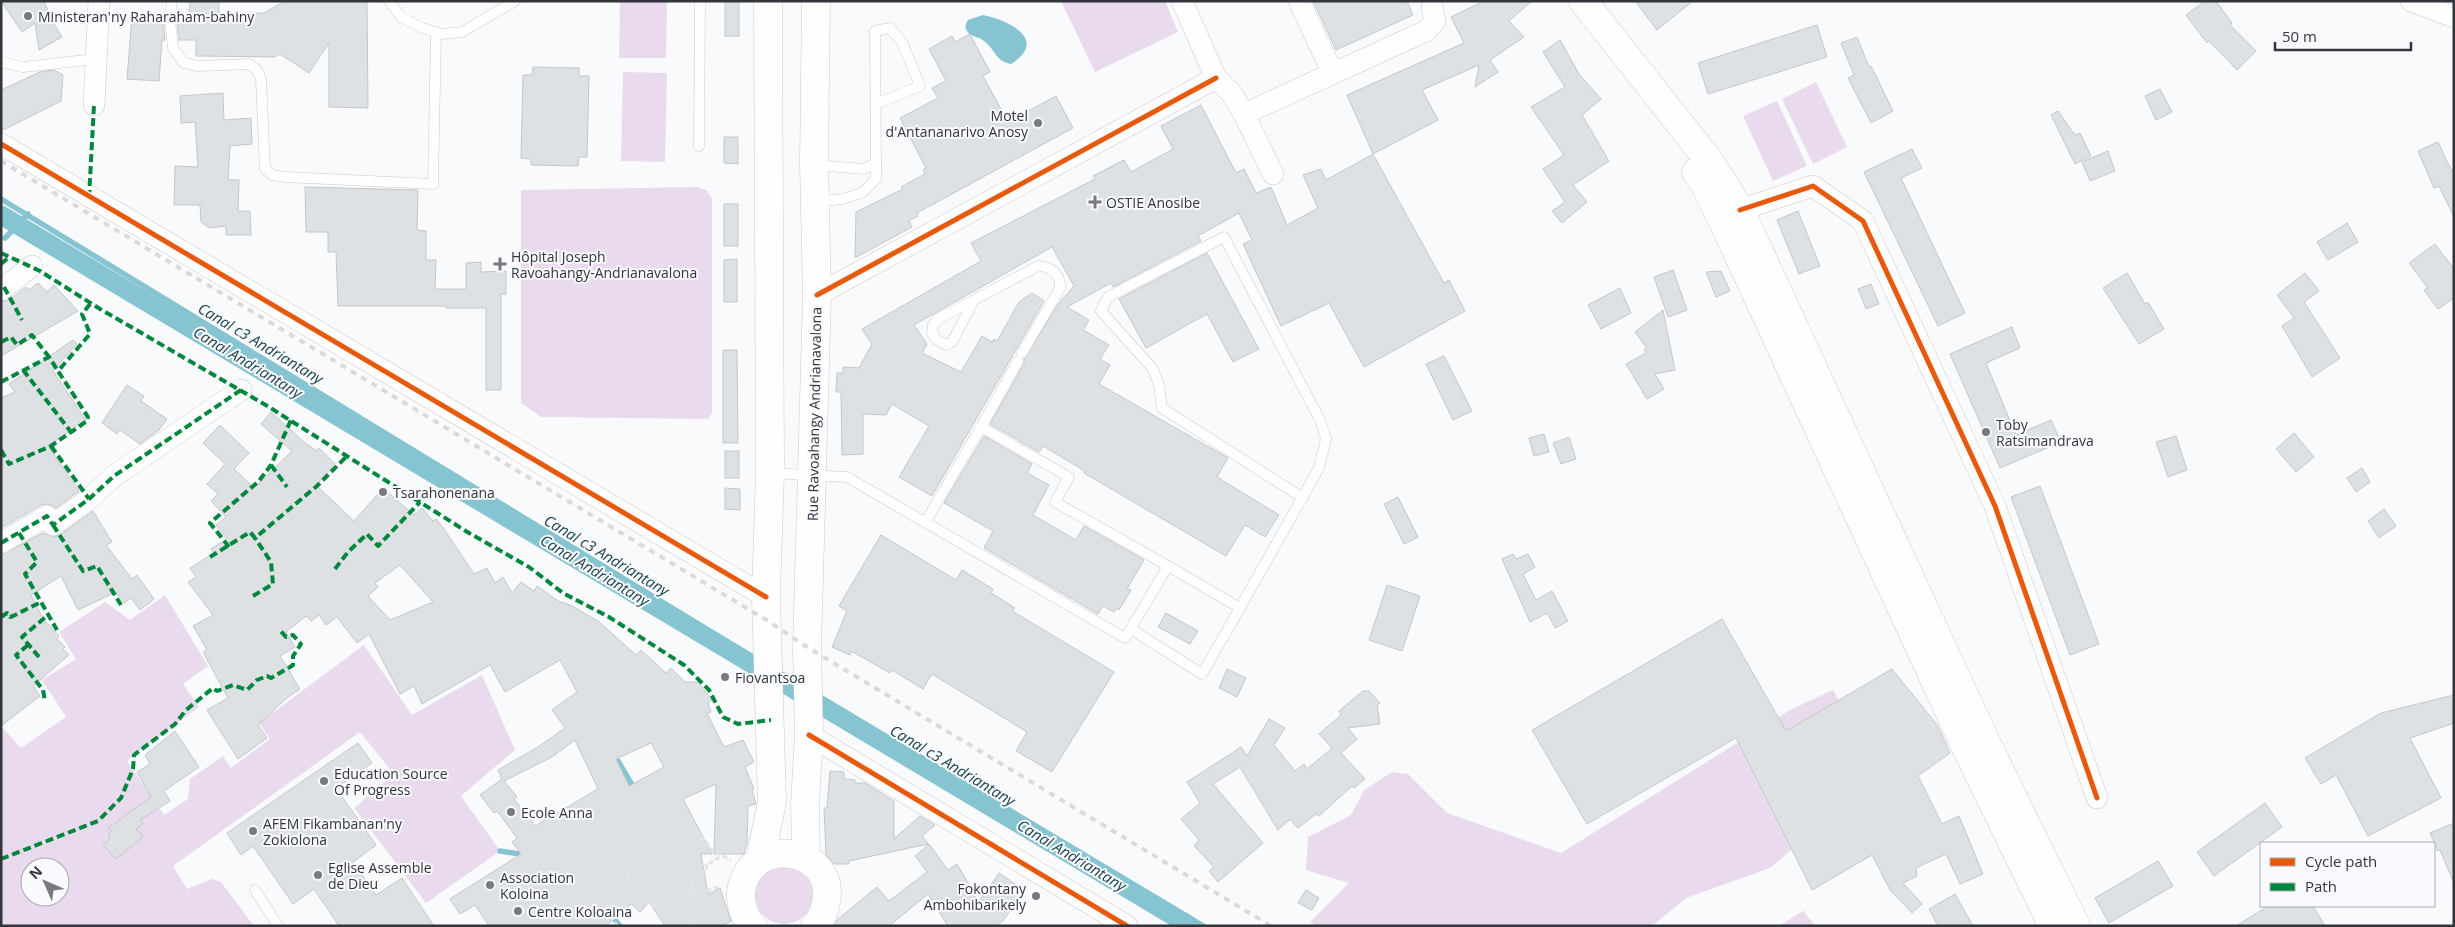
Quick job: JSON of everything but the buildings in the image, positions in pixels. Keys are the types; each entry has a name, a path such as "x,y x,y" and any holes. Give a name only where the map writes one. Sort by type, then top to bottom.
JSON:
{"main road":[{"path":"754,926 743,910 748,878 772,802 766,597 770,473 768,1"},
{"name":"Rue Ravoahangy Andrianavalona","path":"806,858 805,804 809,735 807,647 817,295 814,202 816,1"},
{"path":"1562,1 1704,183 1737,219 1962,739 2053,926"},
{"path":"1583,1 1710,162 1986,742 2076,926"},
{"path":"748,878 783,852 806,858 820,871 828,896 825,911 814,926"}],"street":[{"path":"94,105 99,1"},
{"path":"1182,1 1216,78 1232,94 1244,114 1273,174"},
{"path":"1299,1 1332,72"},
{"path":"2411,1 2454,17"},
{"path":"1244,114 1332,72 1426,31 1435,20 1432,7"},
{"path":"817,295 1216,78"},
{"path":"1,144 766,597"},
{"path":"1737,219 1813,186 1863,221 1995,506 2096,798"},
{"path":"1,290 32,266"},
{"path":"1,543 47,516 52,525 89,499 114,476 241,390"},
{"path":"809,735 1127,926"}],"lane":[{"path":"172,1 170,20 173,48 184,63 199,66 249,64 257,70 261,79 265,169 272,175 434,184 436,32"},
{"path":"389,1 401,17 422,28 442,34 462,32 515,1"},
{"path":"699,146 700,1"},
{"path":"814,202 842,199 862,193 876,179 876,104 876,30 890,28 902,42 920,86 876,104"},
{"path":"1,62 23,66 96,59"},
{"path":"814,164 864,169 876,163"},
{"path":"1130,629 1202,674 1303,498 1319,468 1326,438 1321,422 1224,237 1108,297 1101,311 1153,369 1159,385 1162,408 1303,498"},
{"path":"926,521 1060,288 1060,283 1052,269 1047,266 1038,266 938,319 933,325 932,334 937,340 946,345 952,342 974,300"},
{"path":"981,427 1069,477 1055,502 1240,608"},
{"path":"770,473 847,477 926,521 1125,638 1168,566"},
{"path":"255,890 278,926"}],"path":[{"path":"694,833 705,840 713,851 723,856 748,878 706,891 690,891 680,898 654,907 631,888 627,879 628,867 666,852 675,839 694,833"},
{"path":"690,891 694,877 707,870 706,865 723,856"},
{"path":"686,926 706,913 711,913 748,878"},
{"path":"618,926 604,909 631,888"}],"shaded area":[{"path":"620,1 667,1 666,58 619,58"},
{"path":"1061,1 1165,1 1178,32 1095,72"},
{"path":"623,72 667,73 665,162 621,161"},
{"path":"1816,82 1847,147 1813,164 1782,99"},
{"path":"1777,101 1807,166 1773,181 1743,116"},
{"path":"698,187 707,191 712,199 712,413 708,419 541,417 521,403 521,190"},
{"path":"165,595 208,666 183,684 199,707 127,761 164,815 188,799 190,779 223,756 231,768 270,739 259,723 364,645 412,715 482,675 515,750 461,796 500,851 426,903 354,808 394,774 360,732 173,866 187,889 212,879 221,882 254,926 1,926 1,729 3,728 21,748 66,717 42,680 76,659 59,632 105,602 130,620"},
{"path":"1833,690 1864,747 1834,813 1770,868 1686,898 1652,926 1317,926 1310,922 1349,883 1306,870 1308,837 1351,815 1364,790 1392,772 1408,774 1447,813 1561,853 1790,710"},
{"path":"784,866 800,871 808,879 813,895 808,911 800,919 784,924 768,919 760,911 755,895 760,879 768,871"},
{"path":"1803,911 1815,926 1779,926"}],"water":[{"path":"983,15 1004,21 1013,26 1026,39 1026,47 1022,55 1011,64 999,58 988,44 970,35 966,30 968,20"}],"waterway":[{"name":"Canal c3 Andriantany","path":"1,199 759,661"},
{"name":"Canal Andriantany","path":"5,238 28,214"},
{"name":"Canal Andriantany","path":"1,215 1190,926"},
{"name":"Canal c3 Andriantany","path":"776,671 800,686"},
{"name":"Canal c3 Andriantany","path":"816,696 922,762 1203,926"},
{"path":"612,759 618,761 635,790"},
{"path":"500,851 520,854 526,851"},
{"path":"610,914 620,926"}],"railway":[{"path":"1,161 768,621 807,647 1271,926"}],"marked path":[{"path":"89,198 94,105"},
{"path":"1,253 40,271 100,309 269,407 469,533 529,567 563,593 609,617 684,665 709,690 723,717 738,724 771,720"},
{"path":"1,264 9,257"},
{"path":"4,287 22,320"},
{"path":"1,450 9,464 51,446 87,421 88,417 58,371 90,334 82,314 91,303"},
{"path":"1,342 11,337 17,345 32,335 49,357"},
{"path":"1,382 49,357 58,371"},
{"path":"23,370 71,432"},
{"path":"1,543 47,516 53,525 89,499 114,476 241,390"},
{"path":"229,547 210,523 259,481 271,465 291,420"},
{"path":"51,446 89,499"},
{"path":"210,557 250,532 255,538 318,485 347,456"},
{"path":"271,465 287,487"},
{"path":"335,569 348,552 367,534 378,546 420,502"},
{"path":"53,525 83,571 97,566 121,605"},
{"path":"19,533 37,562 25,574 57,630"},
{"path":"253,596 273,584 271,562 255,538"},
{"path":"1,617 7,613 10,617 13,616 41,602"},
{"path":"39,657 22,637 48,615"},
{"path":"1,859 98,821 121,798 133,769 134,755 175,724 186,710 213,688 217,691 233,685 247,690 257,680 267,676 271,678 293,665 293,656 301,644 293,635 286,637 279,629"},
{"path":"28,645 16,655 43,690 45,701"}],"cycle path":[{"path":"817,295 1216,78"},
{"path":"1,144 766,597"},
{"path":"1740,210 1813,186 1863,221 1995,506 2097,798"},
{"path":"809,735 1127,926"}],"place":[{"name":"Ministeran'ny Raharaham-bahiny","path":"28,16"},
{"name":"Motel d'Antananarivo Anosy","path":"1038,123"},
{"name":"OSTIE Anosibe","path":"1095,202"},
{"name":"Hôpital Joseph Ravoahangy-Andrianavalona","path":"500,264"},
{"name":"Toby Ratsimandrava","path":"1986,432"},
{"name":"Tsarahonenana","path":"383,492"},
{"name":"Fiovantsoa","path":"725,677"},
{"name":"Education Source Of Progress","path":"324,781"},
{"name":"Ecole Anna","path":"511,812"},
{"name":"AFEM Fikambanan'ny Zokiolona","path":"253,831"},
{"name":"Eglise Assemble de Dieu","path":"318,875"},
{"name":"Association Koloina","path":"490,885"},
{"name":"Fokontany Ambohibarikely","path":"1036,896"},
{"name":"Centre Koloaina","path":"518,911"}]}
